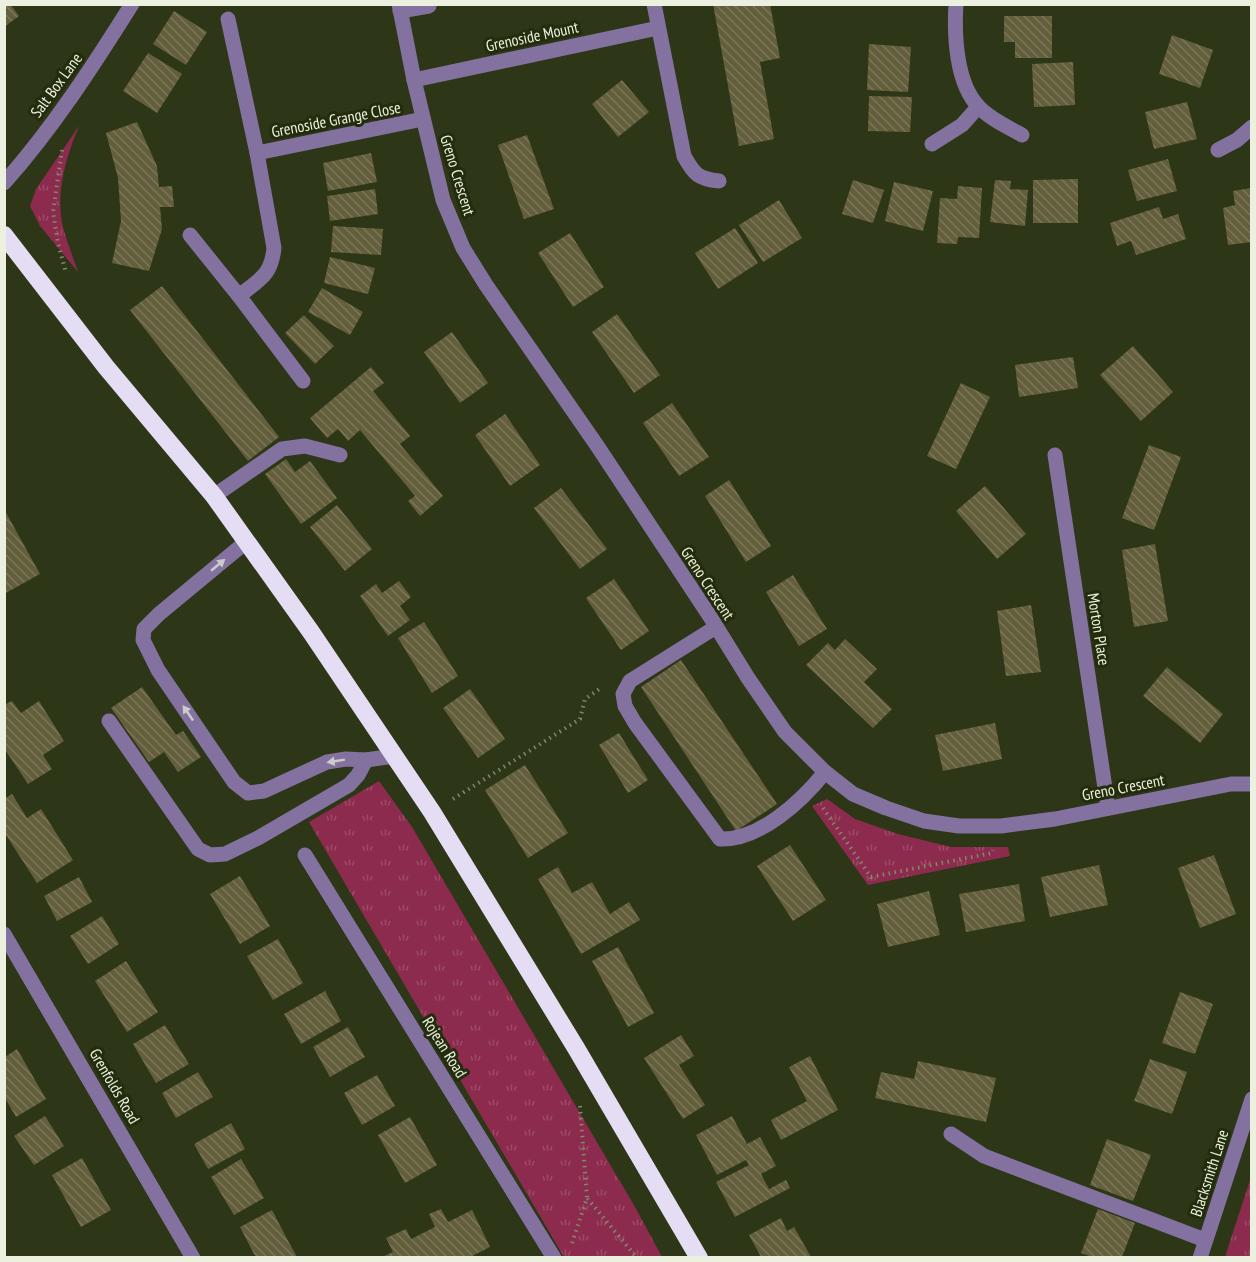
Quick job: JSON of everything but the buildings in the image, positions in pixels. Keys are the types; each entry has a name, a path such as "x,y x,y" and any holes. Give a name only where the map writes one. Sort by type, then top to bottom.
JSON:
{"highway":[{"path":"4,235 106,367 214,496 311,632 432,812 582,1058 699,1257"}],"street":[{"name":"Salt Box Lane","path":"4,183 23,162 86,77 132,4"},
{"path":"654,4 684,156 691,170 703,179 719,181"},
{"path":"956,4 958,57 966,87 978,107 1022,135"},
{"path":"399,8 429,6"},
{"name":"Greno Crescent","path":"399,8 442,200 463,248 785,732 825,772 853,794 886,808 924,821 959,826 1001,826 1055,819 1231,784 1251,784"},
{"name":"Grenoside Grange Close","path":"228,19 257,153 274,248 272,264 264,277 240,296"},
{"name":"Grenoside Mount","path":"414,80 658,28"},
{"path":"932,144 962,125 978,107"},
{"name":"Grenoside Grange Close","path":"257,153 423,119"},
{"path":"1218,150 1237,140 1251,127"},
{"path":"190,235 240,296 303,381"},
{"path":"214,496 282,449 305,447 340,455"},
{"name":"Morton Place","path":"1055,455 1108,808"},
{"path":"246,542 159,614 144,629 143,640 158,670 234,782 249,793 264,791 327,762 394,756"},
{"path":"716,627 630,681 622,694 630,714 720,839 731,840 746,837 786,811 810,790 825,772"},
{"path":"109,721 198,849 210,855 225,854 258,838 349,785 358,775 366,760"},
{"name":"Rojean Road","path":"305,855 555,1257"},
{"name":"Grenfolds Road","path":"4,934 193,1257"},
{"name":"Blacksmith Lane","path":"1200,1257 1251,1099"},
{"path":"951,1134 984,1156 1205,1240"}],"path":[{"path":"51,294 67,276 53,212 66,128 63,107"},
{"path":"432,812 580,719 585,699 604,686"},
{"path":"810,790 871,877 992,853 1001,826"},
{"path":"570,1248 587,1198 580,1106"},
{"path":"587,1198 637,1257"},
{"path":"1250,1257 1251,1253"}],"green space":[{"path":"79,126 66,163 60,201 63,227 78,272 40,226 30,206 36,189"},
{"path":"379,781 412,827 662,1257 564,1257 309,822"},
{"path":"827,799 855,819 898,834 951,847 1008,847 1010,856 868,885 812,806"},
{"path":"1251,1177 1251,1257 1225,1257"}]}
